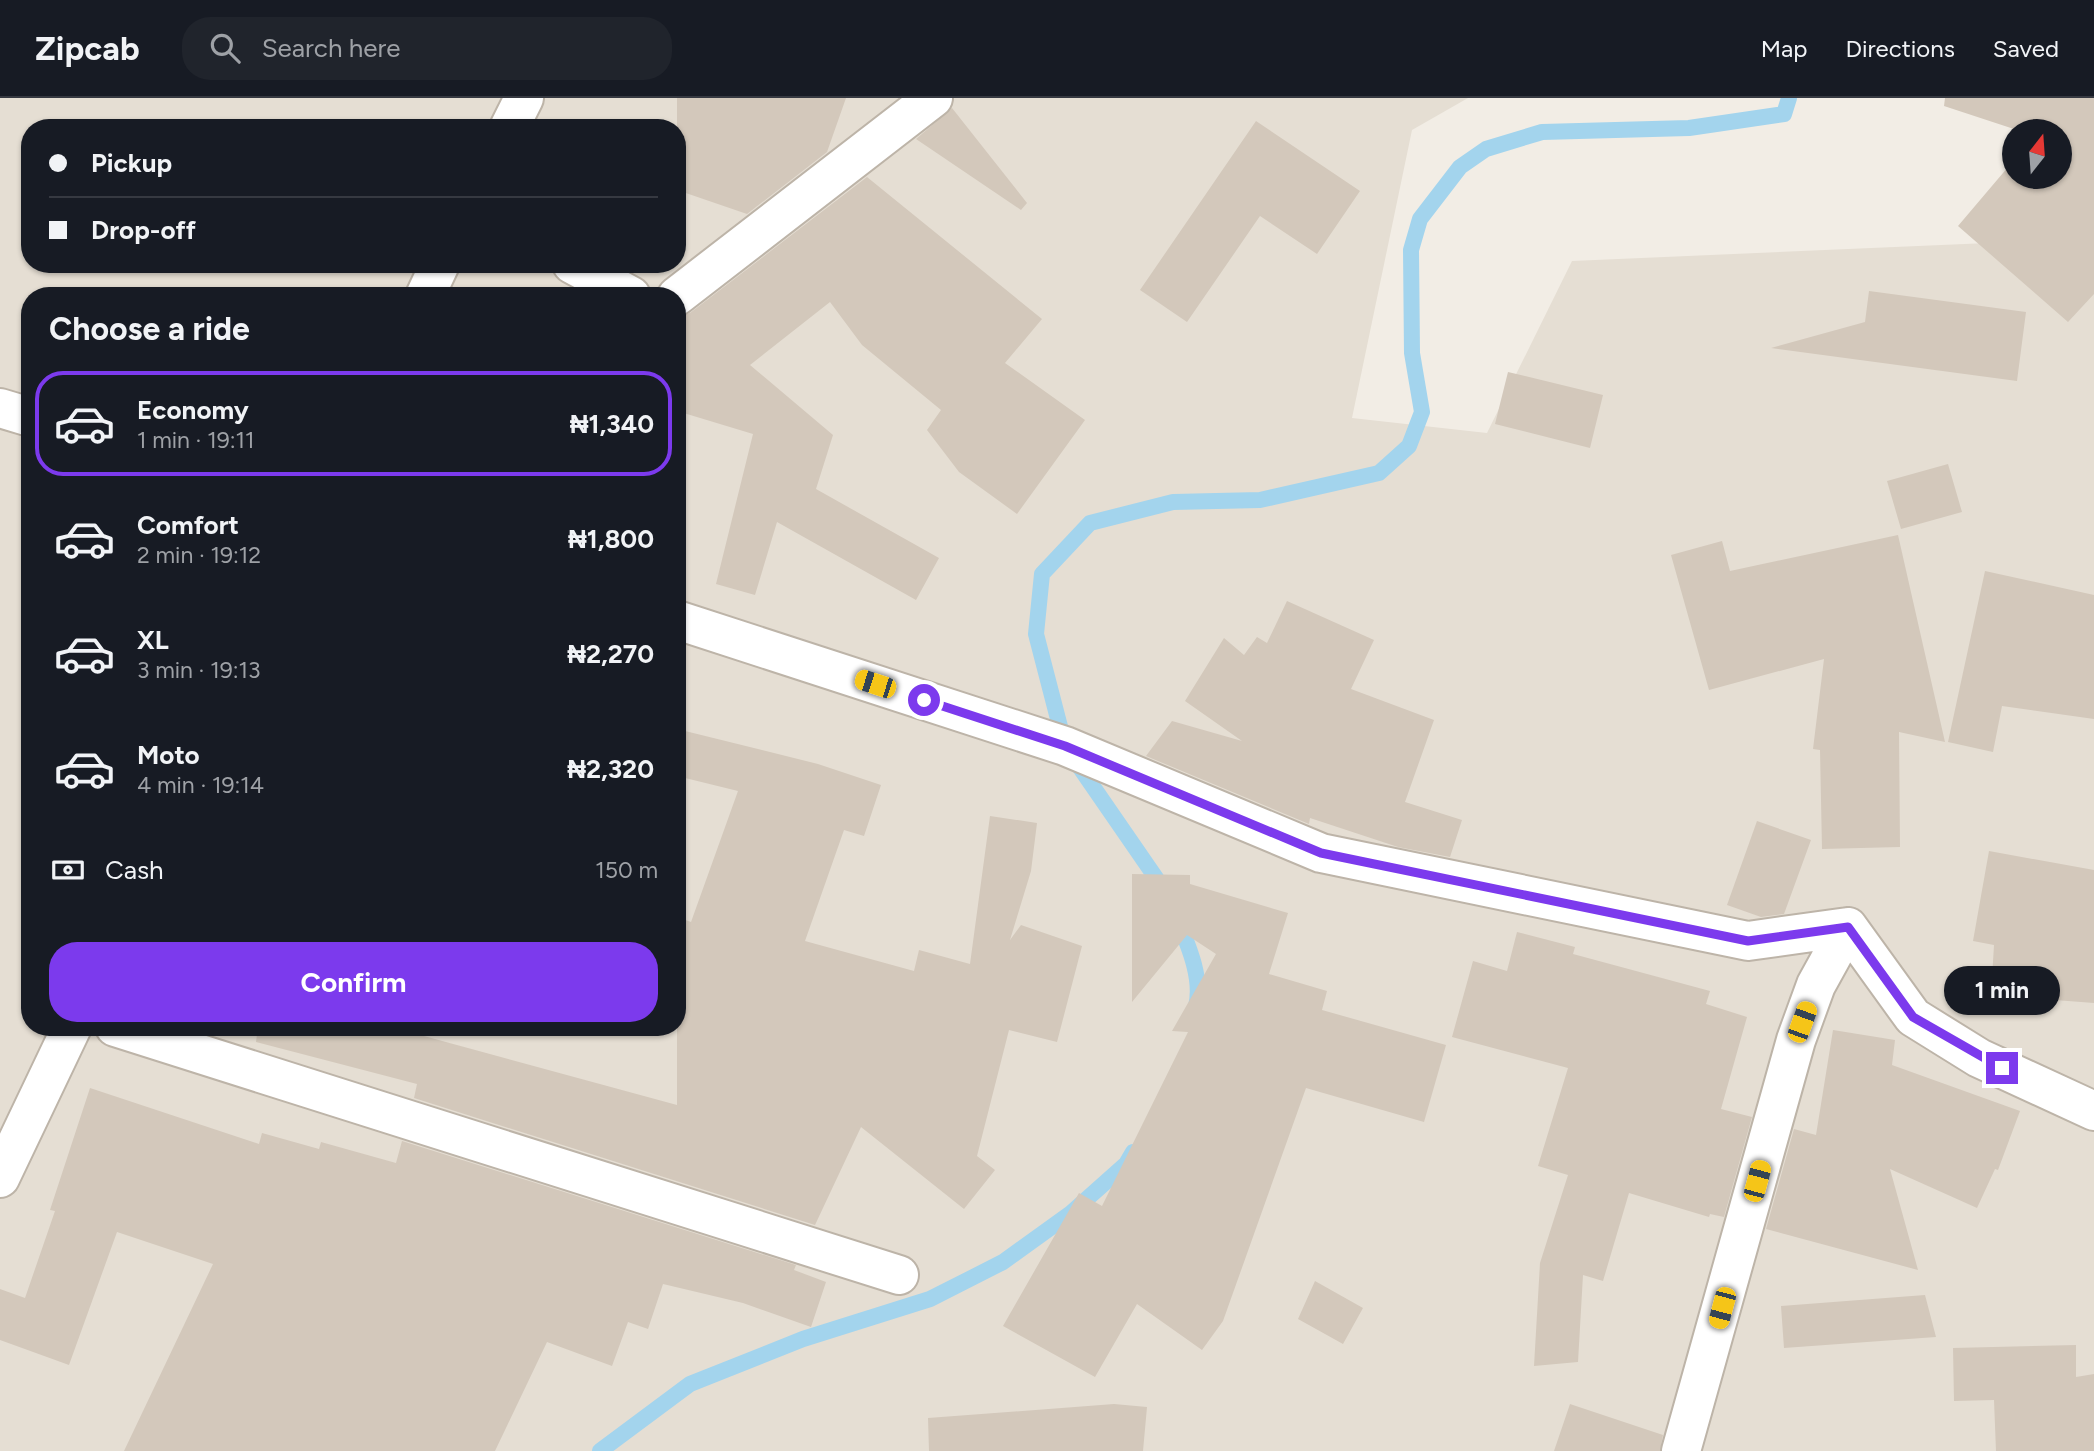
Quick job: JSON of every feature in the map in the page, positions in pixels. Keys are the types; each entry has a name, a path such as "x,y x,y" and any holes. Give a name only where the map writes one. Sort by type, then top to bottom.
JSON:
{"street":[{"path":"514,119 524,98"},
{"path":"686,289 933,98"},
{"path":"589,273 614,287"},
{"path":"0,408 21,414"},
{"path":"686,623 1065,746 1321,853 1748,941 1848,927"},
{"path":"1848,927 1913,1017 1979,1058 2094,1111"},
{"path":"1681,1451 1796,1040 1816,985 1848,927"},
{"path":"0,1178 68,1036"},
{"path":"143,1036 899,1275"}],"shaded area":[{"path":"0,98 1468,98 1412,130 1352,418 1487,433 1572,261 1988,243 2012,189 2072,189 2072,119 2042,119 2051,98 2094,98 2094,1451 0,1451"}],"building":[{"path":"677,98 846,98 827,152 747,214 686,193 686,119 677,119"},
{"path":"1945,98 2094,98 2094,294 2068,322 1958,226 2002,174 2002,189 2072,189 2072,119 2002,119 2002,125 1944,106"},
{"path":"952,108 1027,203 1021,210 916,139"},
{"path":"1256,121 1360,191 1317,254 1260,216 1187,322 1140,290"},
{"path":"867,177 1042,319 1005,363 1085,420 1017,514 959,472 927,430 941,410 862,345 830,302 750,365 833,435 816,489 939,558 916,600 777,522 755,595 716,584 753,434 686,414 686,314"},
{"path":"1869,291 2026,312 2017,381 1771,348 1865,322"},
{"path":"1508,372 1603,395 1590,448 1495,424"},
{"path":"1948,464 1962,512 1901,529 1887,481"},
{"path":"1898,535 1945,742 1899,732 1900,847 1822,849 1820,750 1813,749 1824,659 1709,690 1671,555 1722,541 1730,571"},
{"path":"1985,571 2094,595 2094,719 2002,706 1993,752 1948,742"},
{"path":"1287,601 1374,640 1351,689 1434,720 1405,802 1462,820 1450,857 1398,847 1310,818 1309,824 1146,756 1172,721 1242,741 1185,701 1224,638 1244,655 1257,637 1267,643"},
{"path":"686,731 818,764 881,785 864,836 844,830 805,941 914,971 919,950 970,964 990,816 1037,823 1031,871 1010,940 1021,925 1082,946 1057,1042 1009,1030 977,1156 995,1170 964,1209 861,1127 815,1225 414,1098 417,1084 256,1042 257,1036 424,1036 677,1105 677,1036 686,1036 686,920 691,922 738,791 686,778"},
{"path":"1757,821 1811,840 1784,914 1761,917 1727,905"},
{"path":"1989,851 2094,870 2094,1003 1991,995 1994,945 1973,941"},
{"path":"1132,874 1190,875 1190,884 1288,913 1269,974 1327,991 1322,1010 1446,1045 1424,1122 1306,1088 1223,1321 1202,1350 1137,1304 1095,1377 1003,1326 1079,1193 1102,1206 1188,1032 1172,1031 1216,954 1187,935 1132,1002"},
{"path":"1517,932 1575,947 1573,954 1710,991 1706,1004 1747,1017 1721,1109 1752,1117 1724,1217 1710,1214 1709,1217 1629,1193 1603,1281 1583,1275 1578,1362 1534,1366 1540,1263 1568,1175 1538,1166 1568,1068 1452,1037 1473,961 1507,971"},
{"path":"1833,1030 1895,1040 1892,1065 2020,1111 1998,1170 1995,1169 1977,1208 1890,1169 1918,1270 1766,1229 1794,1129 1816,1135"},
{"path":"90,1088 259,1144 262,1133 319,1149 321,1142 396,1163 402,1141 796,1265 794,1270 826,1282 811,1327 743,1303 663,1284 648,1329 628,1322 612,1366 547,1342 495,1451 124,1451 213,1264 117,1232 69,1365 0,1340 0,1289 25,1298 55,1211 50,1210"},
{"path":"1315,1281 1363,1308 1343,1344 1298,1319"},
{"path":"1925,1295 1936,1337 1784,1348 1781,1306"},
{"path":"2076,1345 2076,1377 2094,1374 2094,1451 1996,1451 1994,1400 1954,1401 1953,1348"},
{"path":"1114,1404 1147,1407 1143,1451 929,1451 928,1418"},
{"path":"1570,1404 1663,1435 1660,1451 1554,1451"}],"waterway":[{"path":"1165,891 1065,746 1036,634 1042,574 1090,523 1173,502 1260,500 1379,473 1409,446 1422,412 1412,353 1411,250 1420,219 1460,167 1486,149 1542,132 1689,128 1784,114 1789,98"},
{"path":"1177,918 1196,973 1196,1007"},
{"path":"600,1451 690,1384 803,1339 930,1299 1003,1262 1071,1213 1126,1164 1133,1152"}],"route":[{"path":"924,700 1065,746 1321,853 1748,941 1848,927 1913,1017 1979,1058 2002,1068"}]}
